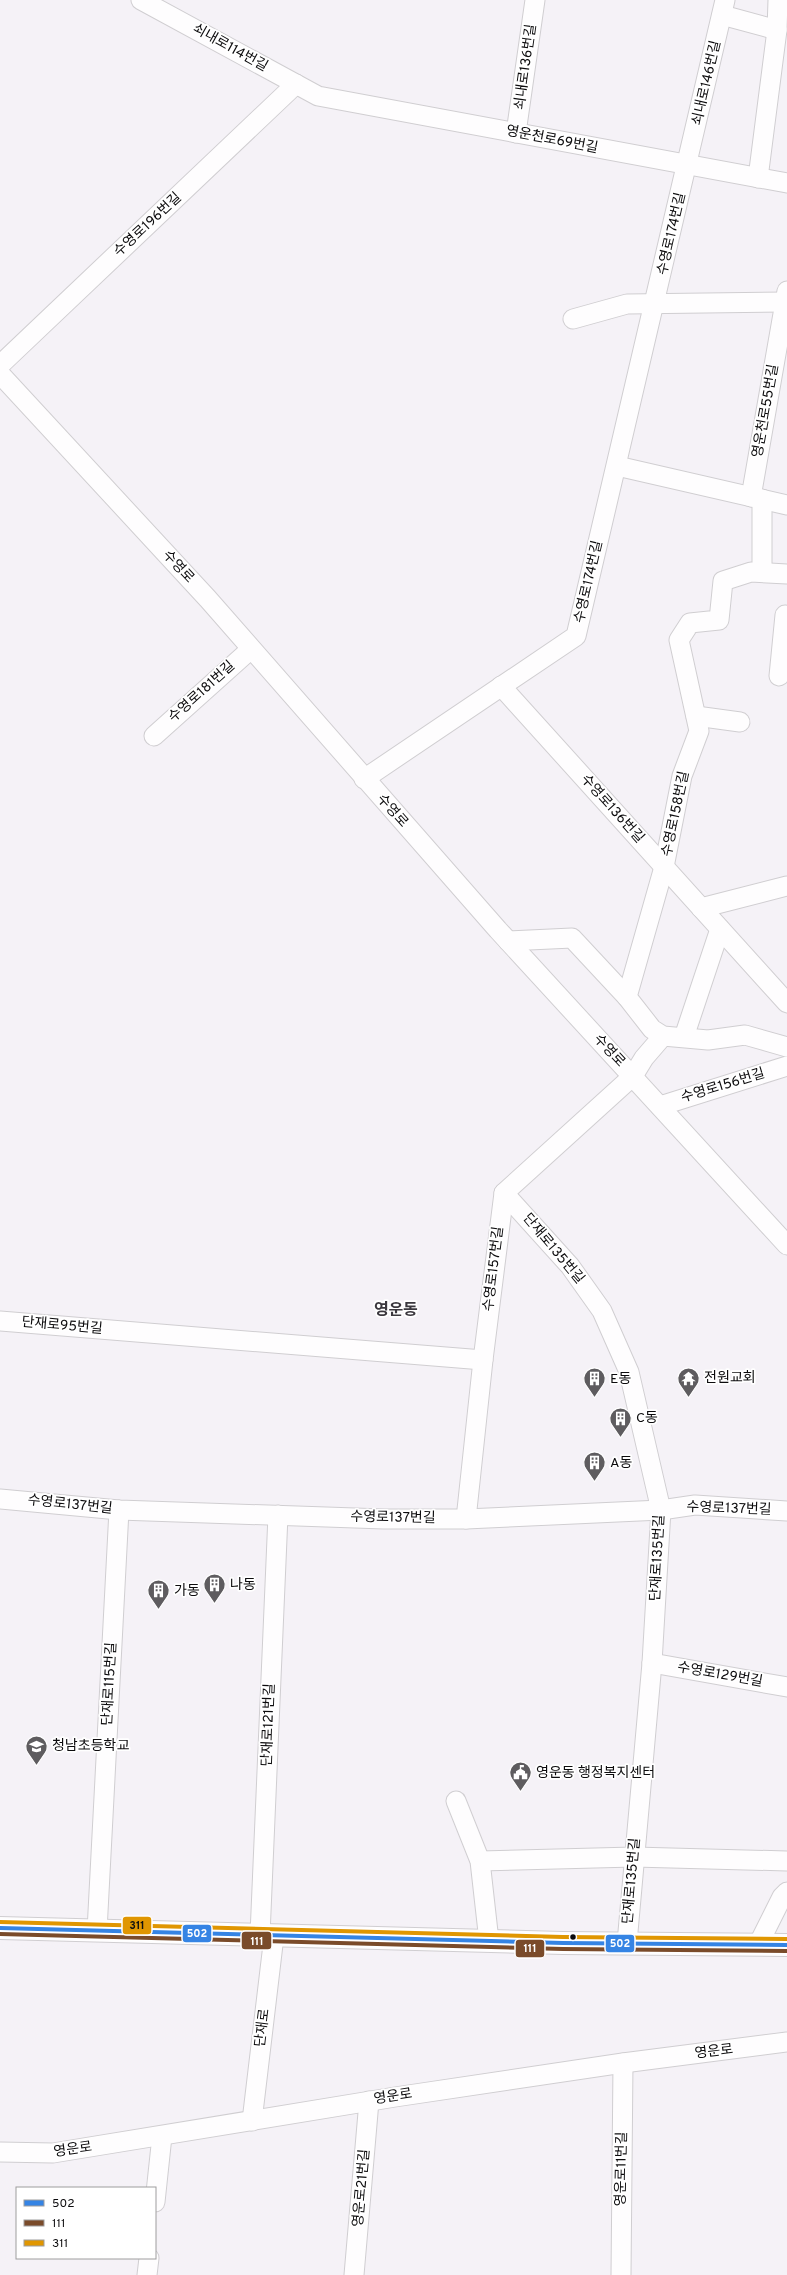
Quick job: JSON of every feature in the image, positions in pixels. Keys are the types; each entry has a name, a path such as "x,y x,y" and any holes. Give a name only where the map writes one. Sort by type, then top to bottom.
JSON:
{"street":[{"name":"쇠내로114번길","path":"141,0 318,96"},
{"name":"쇠내로136번길","path":"516,133 535,0"},
{"path":"758,178 777,30 778,0"},
{"path":"724,7 777,30"},
{"name":"쇠내로146번길","path":"688,165 724,7"},
{"name":"수영로196번길","path":"0,365 296,84"},
{"name":"영운천로69번길","path":"318,96 787,183"},
{"name":"수영로174번길","path":"364,779 576,636 688,165"},
{"path":"573,319 627,304 786,298"},
{"name":"영운천로55번길","path":"762,572 757,498 786,298"},
{"name":"수영로","path":"0,374 208,599 364,779 508,941 787,1245"},
{"path":"617,466 787,505"},
{"name":"수영로158번길","path":"627,997 664,867 682,776 699,731 679,640 690,623 719,620 723,581 751,572 762,572"},
{"path":"762,572 787,574"},
{"path":"779,676 786,615"},
{"name":"수영로181번길","path":"154,736 251,649"},
{"name":"수영로136번길","path":"501,686 787,1003"},
{"path":"696,716 740,722"},
{"path":"701,908 787,886"},
{"path":"684,1038 720,929"},
{"path":"508,941 572,938 627,997 652,1029 663,1036 708,1040 745,1036 787,1047"},
{"path":"504,1193 633,1076 644,1058 663,1036"},
{"name":"수영로156번길","path":"660,1106 787,1066"},
{"name":"수영로157번길","path":"466,1519 483,1360 504,1193"},
{"name":"단재로135번길","path":"504,1193 570,1266 602,1312 629,1372 662,1510 652,1663 627,1944"},
{"name":"단재로95번길","path":"0,1321 483,1360"},
{"name":"수영로137번길","path":"0,1499 119,1510 384,1519 466,1519 662,1510 695,1506 787,1511"},
{"name":"단재로115번길","path":"97,1931 119,1510"},
{"name":"단재로121번길","path":"267,1935 278,1515"},
{"name":"수영로129번길","path":"652,1663 787,1687"},
{"path":"456,1801 480,1861 489,1941"},
{"path":"480,1861 634,1857 787,1861"},
{"path":"758,1945 782,1897 787,1892"},
{"path":"0,1928 627,1944 787,1945"},
{"name":"단재로","path":"252,2120 267,1935"},
{"name":"영운로","path":"0,2152 54,2153 369,2101 623,2063 787,2042"},
{"name":"영운로11번길","path":"621,2275 623,2063"},
{"name":"영운로21번길","path":"354,2275 369,2101"},
{"path":"156,2193 162,2136"},
{"path":"147,2275 149,2259"}],"transit line":[{"name":"311","path":"0,1922 563,1937 787,1939"},
{"name":"502","path":"0,1928 563,1943 787,1945"},
{"name":"111","path":"0,1934 563,1949 787,1951"}],"place":[{"name":"E동","path":"594,1398"},
{"name":"전원교회","path":"688,1398"},
{"name":"C동","path":"621,1438"},
{"name":"A동","path":"595,1482"},
{"name":"나동","path":"214,1604"},
{"name":"가동","path":"158,1610"},
{"name":"청남초등학교","path":"37,1766"},
{"name":"영운동 행정복지센터","path":"521,1792"}],"district":[{"name":"영운동","path":"396,1311"}]}
